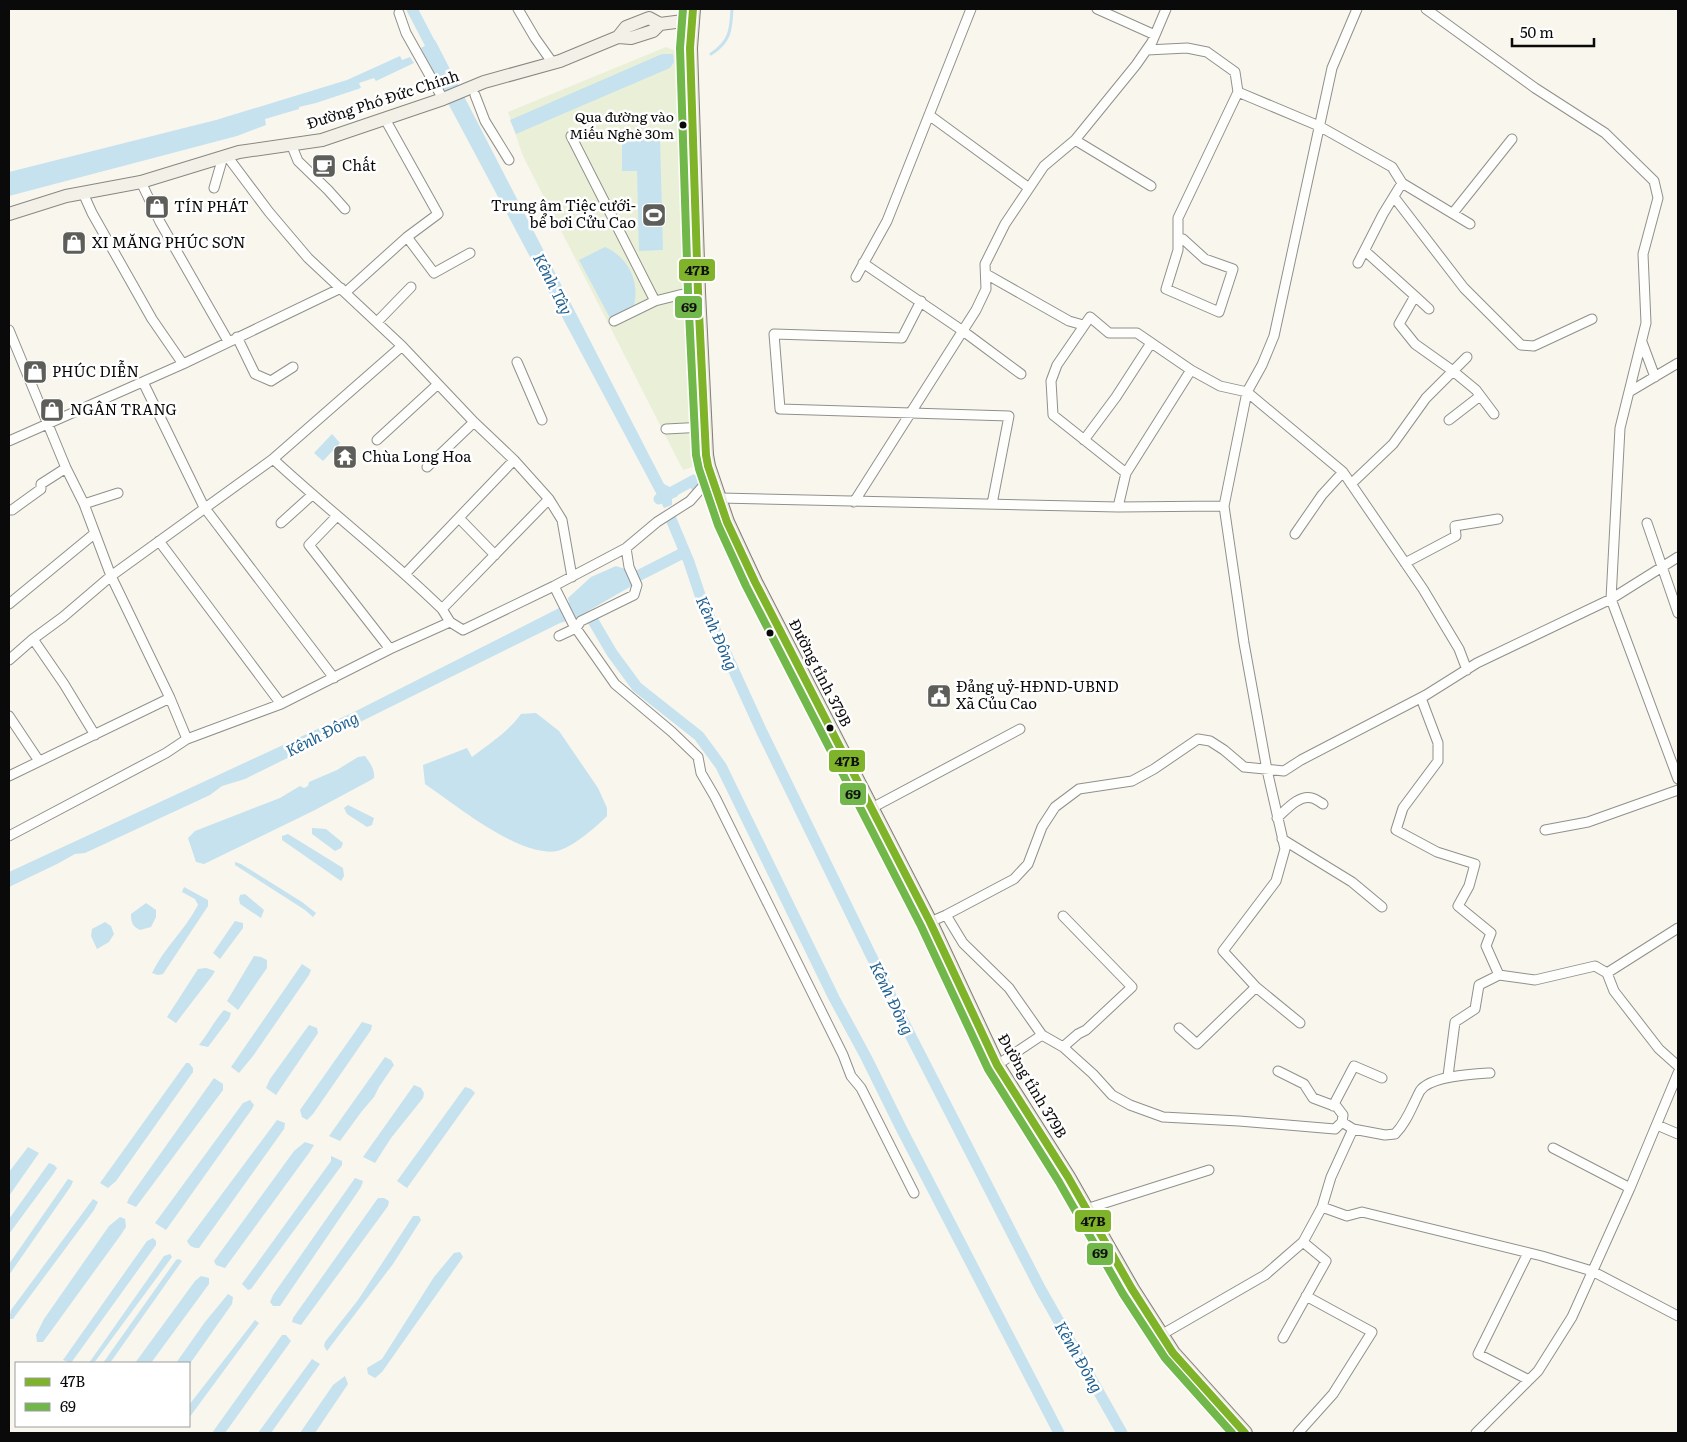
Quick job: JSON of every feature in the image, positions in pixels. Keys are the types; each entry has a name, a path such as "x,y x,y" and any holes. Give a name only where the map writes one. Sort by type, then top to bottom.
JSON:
{"main road":[{"name":"Đường Phó Đức Chính","path":"9,214 83,193 141,182 239,152 322,140 441,99 473,91 484,82 560,61 618,38 626,27 649,18 660,24 692,14"},
{"name":"Đường tỉnh 379B","path":"692,14 690,48 704,427 706,454 727,522 755,582 870,809 930,922 997,1065 1086,1209 1132,1289 1173,1353 1245,1433"}],"street":[{"path":"518,9 552,62"},
{"path":"856,277 887,222 971,9"},
{"path":"1097,9 1155,35"},
{"path":"854,502 963,331 986,289 985,264 1005,224 1044,166 1075,140 1136,65 1147,50 1166,9"},
{"path":"1300,1023 1256,987 1222,951 1276,881 1286,850 1266,770 1244,643 1224,506 1247,392 1274,336 1332,68 1357,9"},
{"path":"1426,9 1535,88 1605,133 1654,181 1658,198 1643,254 1646,323 1620,428 1612,599 1678,778"},
{"path":"399,13 406,33 441,99"},
{"path":"1147,50 1187,48 1207,52 1235,72 1238,92 1178,218 1178,250 1166,289 1219,312 1233,269 1205,259 1183,239"},
{"path":"473,91 485,121 509,160"},
{"path":"1238,92 1319,126 1392,168 1402,183 1470,224"},
{"path":"929,115 1029,188"},
{"path":"9,442 344,290 407,237 438,214 385,119"},
{"path":"571,136 655,301"},
{"path":"1453,213 1512,139"},
{"path":"1075,140 1151,186"},
{"path":"291,144 298,161 328,190 344,209"},
{"path":"214,188 225,157"},
{"path":"225,157 308,258 402,346 474,422 514,460 549,499 562,520 572,577"},
{"path":"141,182 160,222 228,341"},
{"path":"1358,263 1402,183"},
{"path":"83,193 92,213 152,319 183,364"},
{"path":"1394,197 1464,288 1521,345 1534,346 1592,319"},
{"path":"407,237 434,274 470,253"},
{"path":"1365,251 1429,309"},
{"path":"863,263 921,301 1021,374"},
{"path":"986,274 1069,321 1083,325"},
{"path":"377,322 411,287"},
{"path":"614,321 655,301 698,292"},
{"path":"1416,296 1399,324 1415,344 1476,390 1494,414"},
{"path":"921,301 902,338 774,334 780,409 1009,416 992,504"},
{"path":"1126,473 1053,415 1051,381 1057,365 1090,317 1109,333 1137,333 1191,370 1220,386 1247,392 1344,472 1423,589 1459,649 1467,670"},
{"path":"9,333 66,468 84,504 111,576 170,698 187,739"},
{"path":"237,337 255,374 271,381 293,367"},
{"path":"1642,341 1655,377"},
{"path":"1084,440 1116,397 1151,343"},
{"path":"9,660 111,576 273,459 402,346"},
{"path":"1351,484 1393,444 1426,398 1467,357"},
{"path":"518,362 542,420"},
{"path":"1629,392 1678,363"},
{"path":"1118,507 1126,473 1191,370"},
{"path":"144,382 204,507 334,678"},
{"path":"377,440 438,384"},
{"path":"1450,420 1480,396"},
{"path":"427,467 474,422"},
{"path":"666,429 704,427"},
{"path":"273,459 312,495 406,574 442,609 450,622 463,630 572,577 626,548 657,522 690,501 712,476"},
{"path":"406,574 514,460"},
{"path":"9,510 12,510 41,489 41,484 66,468"},
{"path":"1295,534 1322,495 1344,472"},
{"path":"84,504 118,493"},
{"path":"281,523 312,495"},
{"path":"720,498 1118,507 1224,506"},
{"path":"442,609 549,499"},
{"path":"337,516 310,545 390,649"},
{"path":"459,518 495,555"},
{"path":"1405,563 1456,536 1455,526 1498,519"},
{"path":"1647,523 1678,613"},
{"path":"9,604 94,534"},
{"path":"159,541 281,704"},
{"path":"559,636 581,621 634,595 637,586 629,567 626,548"},
{"path":"930,922 1014,879 1028,864 1042,827 1055,807 1079,789 1132,781 1154,769 1198,739 1210,741 1224,750 1244,768 1284,771 1310,755 1421,698 1486,658 1612,599 1678,557"},
{"path":"554,586 574,626 615,684 672,732 698,757 701,773 715,797 843,1055 851,1076 861,1088 914,1193"},
{"path":"9,836 166,753 187,739 281,704 390,649 450,622"},
{"path":"33,639 96,735"},
{"path":"9,776 170,698"},
{"path":"1421,698 1438,743 1438,761 1404,808 1396,830 1437,852 1475,864 1469,886 1458,906 1491,933 1486,946 1499,976"},
{"path":"9,716 38,761"},
{"path":"870,809 1020,730"},
{"path":"1546,830 1588,822 1678,790"},
{"path":"1277,818 1298,801 1305,798 1310,797 1323,804"},
{"path":"1282,839 1352,882 1382,907"},
{"path":"946,915 963,942 1009,988 1042,1035 1063,1047 1112,1094 1130,1105 1164,1117 1335,1129 1342,1122 1343,1114 1336,1107 1313,1098 1304,1084 1278,1071"},
{"path":"1063,1047 1078,1034 1086,1030 1132,987 1064,916"},
{"path":"1607,973 1678,928"},
{"path":"1448,1076 1455,1022 1475,1009 1479,985 1499,976 1535,980 1595,966 1607,973 1614,991 1659,1049 1678,1066"},
{"path":"1179,1028 1197,1044 1256,987"},
{"path":"997,1065 1042,1035"},
{"path":"1333,1106 1354,1066 1382,1078"},
{"path":"1342,1122 1353,1129 1385,1135 1395,1134 1403,1126 1422,1088 1448,1076 1490,1073"},
{"path":"1476,1433 1538,1371 1572,1317 1630,1188 1678,1073"},
{"path":"1657,1124 1678,1134"},
{"path":"1161,1335 1265,1275 1303,1242 1322,1207 1331,1177 1353,1129"},
{"path":"1553,1148 1630,1188"},
{"path":"1086,1209 1210,1170"},
{"path":"1322,1207 1347,1216 1362,1212 1528,1253 1592,1271 1678,1316"},
{"path":"1283,1338 1326,1261 1303,1242"},
{"path":"1528,1253 1478,1354 1529,1380"},
{"path":"1298,1433 1333,1394 1372,1332 1306,1296"}],"green space":[{"path":"666,47 676,51 681,87 695,466 683,470 523,156 508,112"}],"water":[{"path":"435,40 664,484 674,489 678,496 672,499 672,505 664,508 441,90 421,48"},
{"path":"662,54 673,54 674,62 670,68 516,134 510,120"},
{"path":"400,56 402,60 410,57 414,63 376,81 374,78 359,83 361,88 265,119 266,125 237,136 9,196 9,172 216,120 347,80"},
{"path":"660,138 663,250 639,251 637,171 622,171 622,139"},
{"path":"605,247 613,251 626,263 634,279 635,287 634,305 610,318 579,260"},
{"path":"332,434 340,443 323,461 314,453"},
{"path":"616,566 625,569 635,584 576,618 560,623 245,779 222,786 210,795 85,853 75,854 9,887 9,872 352,713 569,603 568,598 591,577"},
{"path":"536,713 559,731 598,788 607,808 607,816 597,826 577,842 557,851 542,851 507,838 489,828 425,784 423,765 467,748 472,757 504,732 521,714"},
{"path":"365,756 374,772 374,778 371,780 315,810 204,864 196,862 188,838 195,831 280,798 300,786 304,788 308,786 309,782 337,770 358,757"},
{"path":"348,805 374,818 372,825 367,827 347,814 344,808"},
{"path":"312,828 326,829 343,843 341,848 335,851 312,834"},
{"path":"288,834 343,868 344,876 341,881 282,840 282,836"},
{"path":"235,862 302,902 316,913 313,917 235,865"},
{"path":"184,887 208,900 208,906 163,974 152,973 198,905 195,899 182,892"},
{"path":"245,894 264,910 261,918 240,904 240,895"},
{"path":"146,903 156,910 156,917 151,927 140,930 132,924 131,914"},
{"path":"235,921 243,923 243,928 220,959 213,953"},
{"path":"105,922 111,926 114,934 109,942 97,949 91,936 92,929"},
{"path":"254,956 267,960 267,968 238,1010 227,1001"},
{"path":"302,964 311,970 309,975 253,1056 239,1073 231,1067"},
{"path":"206,968 215,971 176,1023 167,1017 198,969"},
{"path":"224,1010 231,1013 229,1019 208,1047 199,1045 217,1019"},
{"path":"362,1022 372,1025 371,1030 307,1120 302,1117 300,1110"},
{"path":"309,1025 317,1028 318,1033 276,1095 266,1088 270,1079"},
{"path":"385,1057 391,1060 394,1065 374,1097 340,1141 329,1136"},
{"path":"186,1063 189,1063 193,1068 193,1072 116,1181 108,1188 100,1183"},
{"path":"214,1078 223,1084 223,1090 136,1207 127,1203 129,1198"},
{"path":"414,1085 421,1088 424,1093 423,1098 391,1138 375,1163 363,1157"},
{"path":"465,1087 475,1093 407,1188 397,1181"},
{"path":"250,1100 254,1105 252,1109 166,1230 155,1223 243,1103"},
{"path":"277,1120 285,1123 284,1129 199,1248 191,1246 187,1241"},
{"path":"305,1142 314,1145 309,1153 225,1268 216,1265 214,1261 294,1151"},
{"path":"28,1147 39,1153 9,1196 9,1172"},
{"path":"331,1156 342,1161 342,1165 251,1289 248,1290 242,1284 331,1161"},
{"path":"49,1163 57,1168 9,1234 9,1219"},
{"path":"355,1178 363,1181 361,1187 280,1306 273,1306 270,1302 273,1295"},
{"path":"68,1179 73,1181 71,1186 9,1275 9,1264"},
{"path":"378,1198 384,1198 389,1201 388,1206 301,1325 292,1322 293,1318"},
{"path":"93,1199 98,1202 94,1210 13,1319 9,1319 11,1310"},
{"path":"413,1216 419,1216 421,1220 393,1264 327,1351 324,1346 325,1342 358,1300"},
{"path":"120,1217 125,1219 126,1227 43,1342 37,1342 36,1335 44,1319 109,1226"},
{"path":"153,1238 156,1241 156,1245 72,1362 63,1360 147,1241"},
{"path":"460,1252 463,1257 382,1372 375,1378 368,1374 367,1368 382,1359 434,1277 454,1253"},
{"path":"170,1254 172,1257 95,1362 90,1362 164,1256"},
{"path":"176,1260 182,1261 111,1362 104,1362"},
{"path":"201,1276 209,1278 209,1284 152,1362 136,1362 195,1281"},
{"path":"228,1294 233,1297 232,1304 190,1364 190,1362 177,1362 205,1322"},
{"path":"255,1320 259,1323 190,1417 190,1404"},
{"path":"282,1335 286,1335 291,1341 225,1433 212,1433"},
{"path":"312,1359 320,1364 271,1433 258,1433"},
{"path":"345,1376 348,1384 315,1433 300,1433 333,1385"}],"waterway":[{"name":"Kênh Tây","path":"412,9 436,55"},
{"path":"711,54 726,40 731,23 732,9"},
{"path":"659,499 694,480 696,486"},
{"name":"Kênh Đông","path":"671,519 689,562 702,601 761,730 902,1019 1040,1288 1122,1433"},
{"name":"Kênh Đông","path":"624,583 685,552"},
{"path":"592,619 612,653 637,687 699,736 721,766 834,998 1059,1433"}],"transit line":[{"name":"69","path":"683,9 680,48 688,292 696,455 718,525 746,586 921,926 988,1069 1059,1182 1123,1294 1165,1358 1232,1433"},
{"name":"47B","path":"693,9 690,48 698,292 706,455 727,522 755,582 930,922 997,1065 1068,1177 1132,1289 1173,1353 1245,1433"}],"place":[{"name":"Qua đường vào Miếu Nghè 30m","path":"683,125"},
{"name":"Chất","path":"324,166"},
{"name":"TÍN PHÁT","path":"157,207"},
{"name":"Trung âm Tiệc cưới- bể bơi Cửu Cao","path":"654,215"},
{"name":"XI MĂNG PHÚC SƠN","path":"74,243"},
{"name":"PHÚC DIỄN","path":"35,372"},
{"name":"NGÂN TRANG","path":"52,410"},
{"name":"Chùa Long Hoa","path":"345,457"},
{"name":"Đảng uỷ-HĐND-UBND Xã Củu Cao","path":"939,696"}]}
